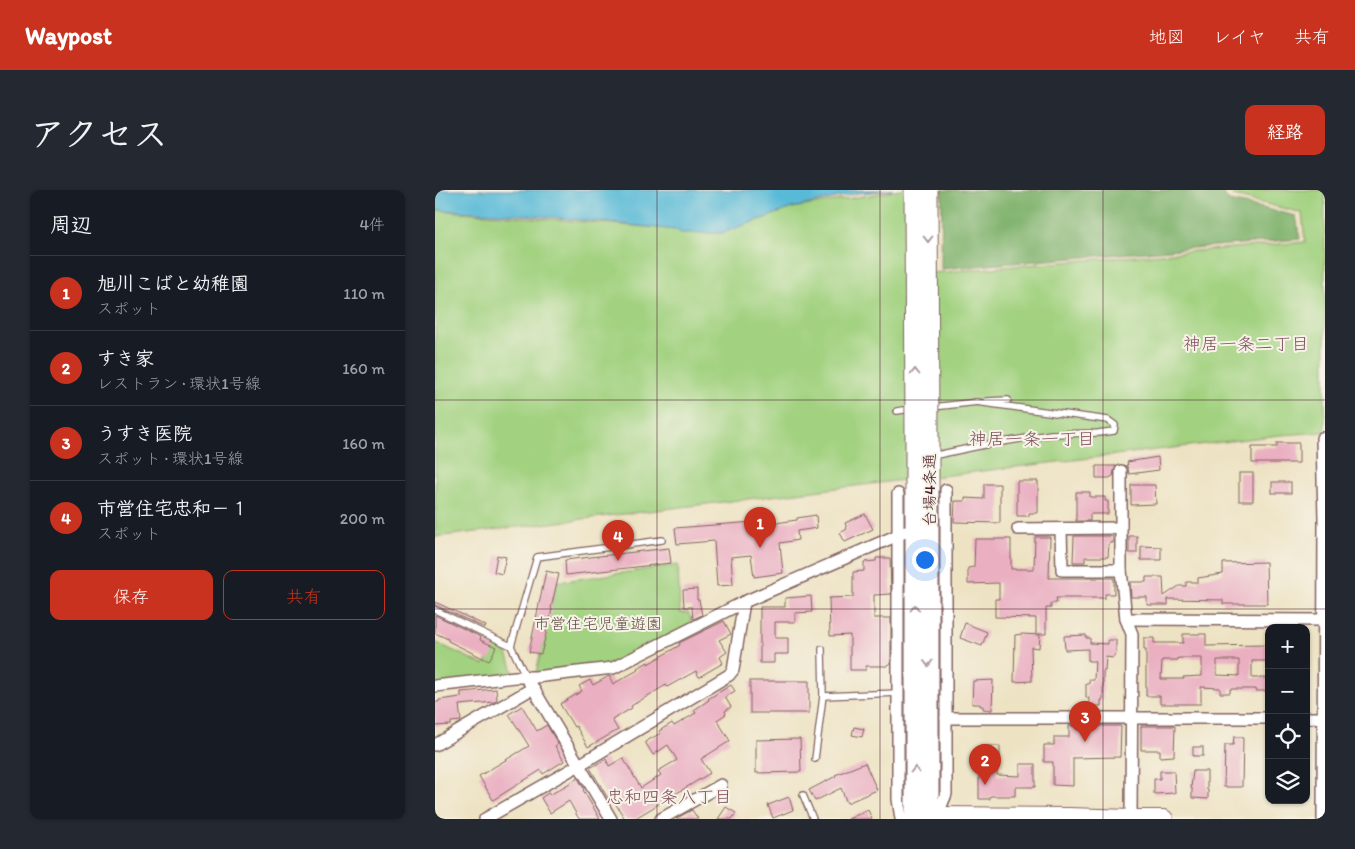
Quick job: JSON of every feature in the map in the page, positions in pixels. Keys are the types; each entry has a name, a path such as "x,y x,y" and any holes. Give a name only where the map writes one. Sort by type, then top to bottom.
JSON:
{"highway":[{"name":"台場4条通","path":"914,190 922,448 927,818"},
{"name":"台場4条通","path":"922,448 928,190"}],"main road":[{"path":"927,818 1069,816 1164,819"}],"street":[{"path":"1322,438 1324,452 1323,819"},
{"path":"1121,471 1121,570 1126,619 1132,634 1131,819"},
{"path":"927,818 945,794 944,533 946,490"},
{"path":"898,494 902,533 898,799 901,819"},
{"path":"1018,529 1121,528"},
{"path":"1061,529 1062,570 1121,570"},
{"path":"435,686 613,668 745,602 902,533"},
{"path":"485,819 729,675 733,670 745,602"},
{"path":"1126,619 1324,620"},
{"path":"526,677 611,819"},
{"path":"435,746 533,688"},
{"path":"946,718 1265,718"},
{"path":"1310,718 1324,718"},
{"path":"661,819 721,785"}],"lane":[{"path":"897,411 1008,400"},
{"path":"922,448 984,445 1051,434 1114,432 1115,430 1115,425 1108,420 976,402"},
{"path":"511,646 537,557 662,540"},
{"path":"435,610 511,646 526,677"},
{"path":"815,759 823,696 822,649"},
{"path":"823,696 899,693"},
{"path":"803,795 813,819"}],"green space":[{"path":"900,190 910,190 912,479 435,537 435,210 722,233 792,208"},
{"path":"942,190 1221,190 1229,201 1296,216 1300,239 941,269"},
{"path":"1229,190 1325,190 1325,432 1280,435 933,477 931,273 1305,242 1302,213 1234,196"},
{"name":"市営住宅児童遊園","path":"678,565 680,613 689,613 693,627 613,668 535,677 557,582"},
{"path":"435,642 484,665 496,646 507,653 515,677 435,686"}],"water":[{"path":"435,190 893,190 858,193 792,208 722,233 681,233 676,230 586,221 435,210"}],"building":[{"path":"1277,443 1299,443 1299,463 1252,463 1252,447 1277,447"},
{"path":"1158,457 1159,470 1129,474 1127,462"},
{"path":"1096,466 1116,466 1113,476 1109,478 1096,478"},
{"path":"1239,473 1253,473 1253,501 1239,501"},
{"path":"1017,481 1038,481 1038,513 1029,513 1029,516 1017,516"},
{"path":"1272,482 1291,482 1291,493 1272,493"},
{"path":"984,484 1000,484 1000,523 954,522 955,501 965,501 965,498 984,499"},
{"path":"1131,485 1155,485 1156,504 1131,505"},
{"path":"1076,492 1090,492 1090,497 1105,497 1105,501 1108,501 1108,514 1090,514 1090,521 1076,521"},
{"path":"865,514 873,529 845,542 840,533 847,529 845,523"},
{"path":"816,515 817,528 797,531 798,540 780,543 783,573 754,577 751,555 731,557 733,585 717,586 714,541 677,544 675,528 767,521 768,524"},
{"path":"1074,536 1113,536 1113,543 1109,543 1108,557 1085,557 1085,562 1073,562"},
{"path":"1129,536 1137,536 1137,553 1129,553"},
{"path":"1035,537 1050,537 1049,578 1114,578 1114,594 1105,594 1105,598 1056,598 1057,603 1051,603 1051,608 1046,608 1046,634 1036,634 1036,618 995,617 995,599 999,599 999,583 968,584 968,568 974,567 975,539 1011,539 1011,569 1034,569"},
{"path":"1141,546 1161,547 1161,560 1141,560"},
{"path":"669,548 671,563 566,575 565,560"},
{"path":"497,555 506,557 502,574 494,572"},
{"path":"876,558 890,558 891,594 874,595 874,618 891,618 891,664 887,666 866,666 866,670 850,670 850,635 830,636 829,598 853,597 853,572 864,571 864,562 876,561"},
{"path":"1266,562 1267,604 1223,604 1223,600 1168,599 1168,605 1147,605 1147,597 1131,597 1130,582 1146,582 1146,577 1163,577 1164,596 1179,586 1186,586 1186,582 1198,582 1198,578 1223,574 1223,563"},
{"path":"546,571 559,574 541,654 529,652"},
{"path":"697,589 697,600 699,600 702,615 693,619 692,607 684,607 683,590"},
{"path":"811,596 812,612 795,613 795,622 775,622 775,638 788,638 788,654 774,654 774,663 760,663 760,607 785,607 785,598"},
{"path":"435,602 486,626 485,628 435,605"},
{"path":"435,615 481,637 480,640 496,647 489,661 435,633"},
{"path":"724,621 731,634 719,640 727,652 720,657 723,663 699,677 696,671 667,687 666,685 631,706 632,708 612,720 618,730 588,747 560,704 582,691 579,686 590,680 593,685 609,676 613,684 638,670 637,668 648,662 648,664 680,645 679,643"},
{"path":"965,623 987,632 982,646 960,638"},
{"path":"1183,634 1206,634 1206,646 1265,645 1265,661 1252,661 1252,678 1265,678 1265,691 1230,689 1230,693 1220,693 1220,688 1201,687 1201,704 1160,704 1160,696 1146,696 1146,650 1144,650 1144,638 1154,638 1154,643 1183,643","holes":["1202,658 1202,676 1183,677 1184,679 1161,679 1162,660","1217,660 1239,660 1239,676 1217,675"]},
{"path":"1015,635 1040,635 1039,648 1031,647 1032,681 1014,682"},
{"path":"1086,635 1086,638 1090,638 1090,643 1108,644 1108,640 1116,640 1116,653 1113,658 1106,657 1105,671 1103,671 1103,700 1101,700 1101,706 1089,706 1089,698 1086,698 1086,684 1089,684 1089,680 1094,680 1095,661 1088,661 1088,649 1065,650 1064,636"},
{"path":"993,680 992,710 983,709 983,706 980,706 980,704 972,704 973,681"},
{"path":"750,681 809,681 809,713 750,713"},
{"path":"731,685 735,691 725,697 731,707 725,711 726,714 717,720 730,741 701,759 710,773 634,819 625,819 612,798 609,800 590,768 606,759 609,766 623,758 641,788 661,775 658,771 677,760 668,745 653,755 645,742 661,733 659,731 672,723 674,726 696,713 694,710"},
{"path":"496,689 497,700 494,702 459,705 461,721 451,722 451,725 435,726 435,702 461,697 461,692"},
{"path":"522,706 537,731 547,725 558,744 555,746 564,761 543,774 541,770 493,800 479,776 529,746 509,714"},
{"path":"1069,726 1121,726 1120,757 1073,758 1073,786 1053,785 1053,762 1044,762 1044,745 1054,745 1054,737 1069,737"},
{"path":"1141,726 1175,726 1174,756 1160,757 1160,750 1141,750"},
{"path":"854,727 864,729 862,737 852,735"},
{"path":"1234,737 1243,737 1242,787 1224,787 1225,745 1233,745"},
{"path":"800,739 801,772 756,773 756,740"},
{"path":"981,746 1000,746 1000,756 997,756 997,775 1020,776 1020,764 1035,764 1035,787 1015,787 1015,796 990,796 990,799 979,799"},
{"path":"1193,747 1203,747 1203,756 1193,756"},
{"path":"865,763 877,790 847,803 841,788 815,801 809,790 835,775"},
{"path":"1160,771 1174,771 1175,793 1154,794 1154,779 1160,779"},
{"path":"1193,771 1207,771 1208,799 1192,798"},
{"path":"578,778 600,819 579,819 569,801 550,813 541,798 548,793 550,795"},
{"path":"789,797 793,810 773,818 768,805"},
{"path":"726,807 736,813 732,819 718,819"},
{"path":"692,810 698,819 676,819 679,817"},
{"path":"868,810 872,819 848,819"}],"place":[{"name":"旭川こばと幼稚園","path":"760,548"},
{"name":"市営住宅忠和－１","path":"618,561"},
{"name":"うすき医院","path":"1085,742"},
{"name":"すき家","path":"985,785"}],"district":[{"name":"神居一条二丁目","path":"1246,344"},
{"name":"神居一条一丁目","path":"1032,439"},
{"name":"忠和四条八丁目","path":"669,797"}]}
